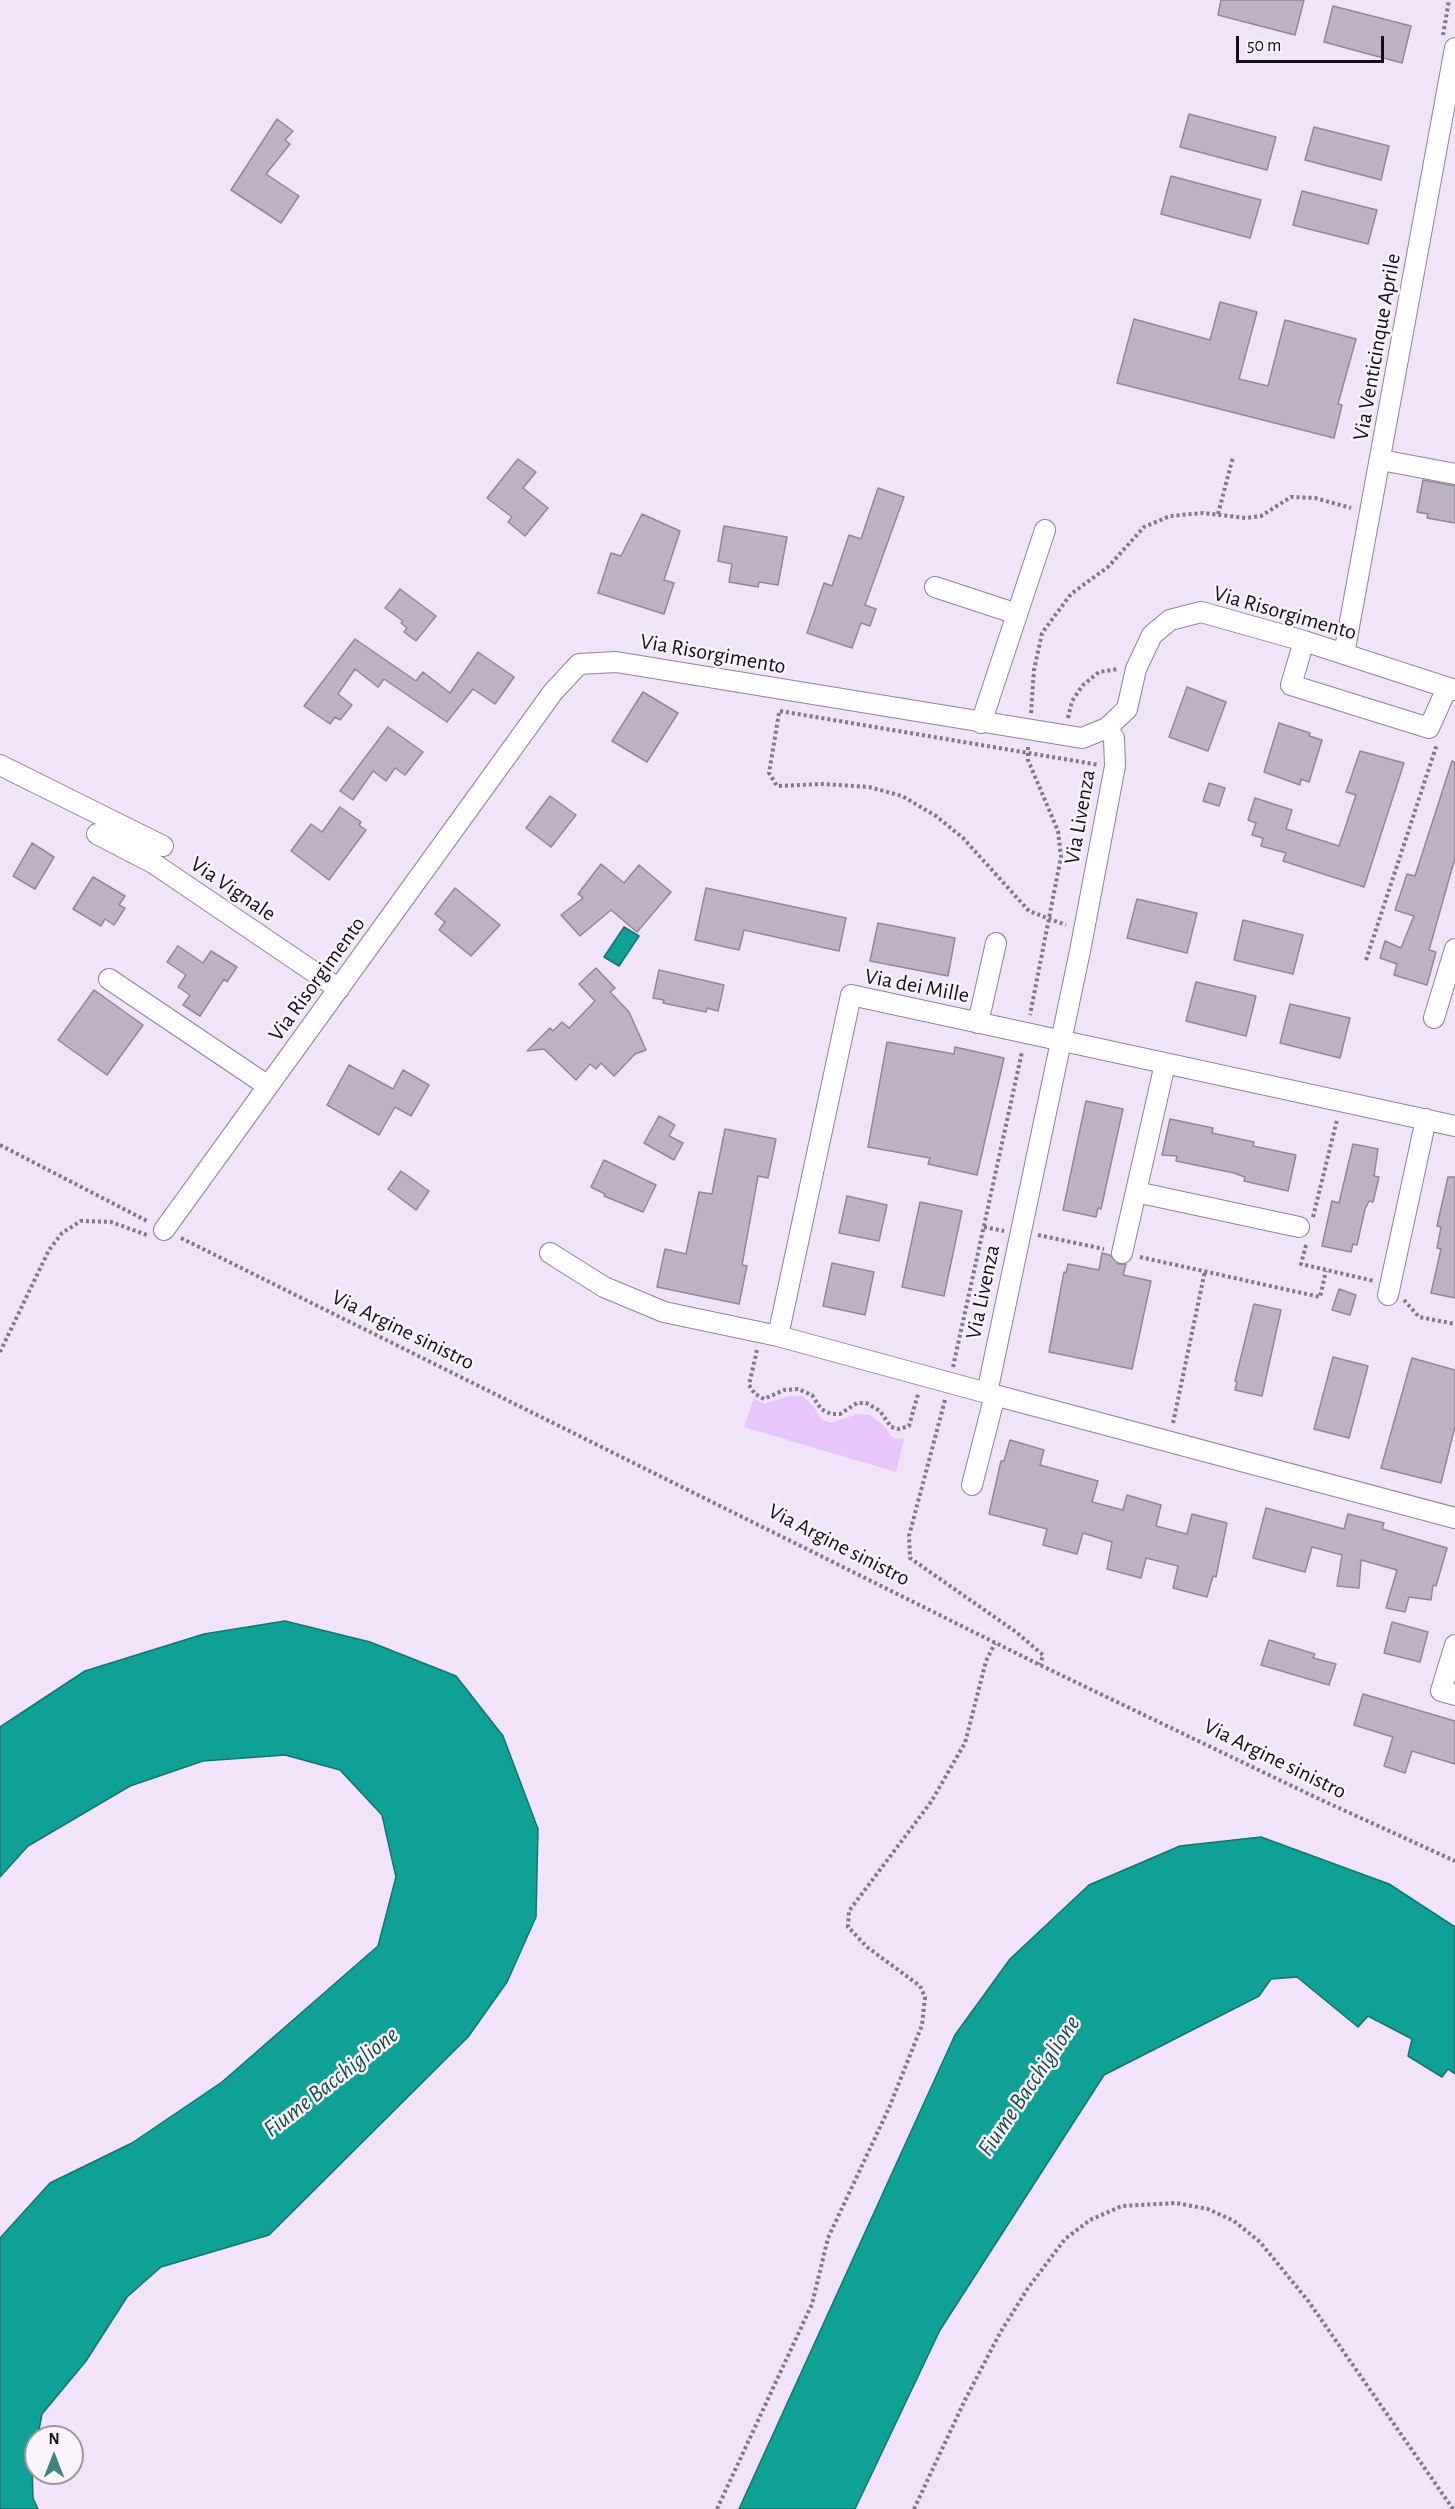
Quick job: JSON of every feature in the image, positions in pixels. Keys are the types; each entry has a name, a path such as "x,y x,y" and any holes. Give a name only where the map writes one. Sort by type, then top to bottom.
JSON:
{"street":[{"name":"Via Venticinque Aprile","path":"1344,654 1381,460 1451,54"},
{"path":"1381,460 1455,474"},
{"path":"981,723 1045,530"},
{"path":"935,586 1017,614"},
{"name":"Via Risorgimento","path":"164,1230 554,692 579,664 616,662 1029,732 1082,738 1107,728 1127,709 1136,669 1152,635 1170,620 1201,612 1304,641 1451,689"},
{"path":"1304,641 1291,685 1428,728 1451,689"},
{"name":"Via Livenza","path":"972,1485 1114,766 1114,738 1107,728"},
{"name":"Via Vignale","path":"0,765 164,846"},
{"name":"Via Vignale","path":"97,834 153,864 339,989"},
{"path":"978,1023 996,943"},
{"path":"1434,1018 1455,949"},
{"path":"109,979 268,1086"},
{"name":"Via dei Mille","path":"770,1335 851,995 1061,1042 1347,1100 1455,1126"},
{"path":"1122,1253 1165,1064"},
{"path":"1389,1290 1426,1119"},
{"path":"1136,1192 1306,1230"},
{"path":"550,1253 604,1287 664,1312 770,1335 1455,1518"},
{"path":"1455,1645 1441,1691 1455,1695"}],"path":[{"path":"1449,0 1451,54"},
{"path":"1218,514 1233,457"},
{"path":"1040,1665 1043,1654 1016,1632 910,1558 909,1536 950,1383 1026,1033 1061,857 1058,831 1027,753 1034,670 1042,633 1071,594 1108,567 1144,527 1170,516 1218,514 1246,518 1260,516 1291,497 1315,498 1357,509"},
{"path":"1065,736 1072,701 1083,685 1099,672 1136,669"},
{"path":"784,690 769,773 777,786 823,784 869,787 902,796 936,816 963,838 1029,911 1048,920 1071,926"},
{"path":"779,713 1099,765 1103,774"},
{"path":"1366,960 1440,735"},
{"path":"1347,1100 1344,1118 1337,1117 1306,1230 1301,1264 1389,1290 1419,1317 1455,1324"},
{"path":"0,1145 115,1205"},
{"path":"0,1352 50,1250 62,1233 81,1221 111,1222 151,1236 164,1230"},
{"path":"984,1227 1020,1235 1032,1234 1320,1297 1326,1271"},
{"name":"Via Argine sinistro","path":"211,1253 1040,1665 1317,1798 1455,1861"},
{"path":"1169,1442 1205,1271"},
{"path":"770,1335 749,1386 755,1394 764,1399 784,1390 798,1389 812,1395 821,1410 831,1414 840,1414 857,1403 866,1403 880,1411 891,1427 899,1429 909,1426 923,1376"},
{"path":"717,2509 812,2304 828,2238 913,2053 922,2025 925,1997 920,1986 867,1947 848,1927 849,1911 931,1802 965,1743 986,1661 995,1643"},
{"path":"914,2509 965,2400 1000,2333 1028,2288 1065,2239 1090,2220 1122,2206 1176,2203 1208,2209 1234,2221 1260,2242 1309,2302 1453,2509"}],"shaded area":[{"path":"789,1396 803,1396 814,1407 821,1419 831,1423 857,1414 870,1415 883,1425 893,1438 904,1439 896,1472 744,1427 754,1398 764,1404"}],"water":[{"path":"624,927 639,936 619,966 604,957"},
{"name":"Fiume Bacchiglione","path":"285,1621 370,1642 456,1676 503,1736 538,1829 536,1917 507,1982 468,2037 269,2235 161,2267 127,2297 86,2361 42,2414 40,2425 24,2425 24,2485 33,2485 33,2498 38,2509 0,2509 0,2238 50,2183 132,2143 222,2082 378,1946 396,1877 382,1815 340,1770 285,1755 203,1761 130,1786 28,1846 0,1877 0,1727 85,1671 204,1634"},
{"name":"Fiume Bacchiglione","path":"1261,1837 1389,1884 1455,1927 1455,2074 1448,2069 1442,2077 1408,2056 1412,2039 1368,2016 1358,2027 1297,1977 1271,1979 1259,1996 1104,2075 940,2330 855,2509 739,2509 955,2035 1010,1959 1089,1885 1180,1846"}],"building":[{"path":"1221,0 1304,0 1295,35 1218,15"},
{"path":"1333,6 1411,26 1402,63 1324,42"},
{"path":"1189,114 1276,137 1267,170 1180,147"},
{"path":"277,119 293,131 285,140 290,144 266,174 299,196 281,223 231,190"},
{"path":"1314,127 1389,146 1381,180 1305,160"},
{"path":"1171,176 1261,200 1250,238 1161,214"},
{"path":"1302,191 1377,210 1368,244 1293,225"},
{"path":"1220,302 1257,312 1239,379 1268,386 1285,320 1356,339 1338,404 1342,405 1334,438 1117,383 1134,319 1210,340"},
{"path":"518,459 536,472 523,488 548,508 525,536 508,522 512,517 487,498"},
{"path":"1423,480 1455,486 1455,523 1427,518 1428,514 1417,512"},
{"path":"878,488 904,497 865,605 876,609 870,626 861,623 852,648 807,633 824,583 832,586 849,535 861,539"},
{"path":"642,514 680,531 664,580 674,583 664,614 598,593 611,553 621,556"},
{"path":"724,526 787,537 778,585 759,582 758,587 729,582 732,564 718,561"},
{"path":"400,589 436,616 416,641 404,632 407,628 401,623 403,621 385,608"},
{"path":"355,639 416,681 423,672 450,693 478,652 514,677 495,704 473,689 447,722 384,679 378,687 355,669 338,694 352,705 340,720 335,717 330,724 304,706"},
{"path":"1187,687 1226,702 1208,751 1169,737"},
{"path":"643,692 678,713 647,762 612,741"},
{"path":"1279,723 1310,733 1309,736 1322,740 1309,782 1301,779 1300,785 1264,772"},
{"path":"388,727 423,752 405,775 395,768 386,781 373,771 353,800 340,791"},
{"path":"1360,751 1404,763 1364,887 1283,861 1286,853 1261,846 1263,838 1252,835 1256,823 1248,820 1255,798 1292,810 1286,829 1339,846 1356,795 1346,792"},
{"path":"1452,761 1455,762 1455,858 1429,950 1436,952 1427,985 1394,975 1397,964 1380,958 1385,941 1401,948 1414,916 1395,910 1407,874 1415,876"},
{"path":"1209,783 1225,788 1219,806 1203,801"},
{"path":"550,796 576,815 551,847 526,828"},
{"path":"340,807 361,822 359,825 366,830 329,880 291,851 311,824 322,832"},
{"path":"32,843 54,857 35,889 13,876"},
{"path":"601,864 624,883 639,865 671,892 637,932 611,910 580,936 561,915 583,898 578,894"},
{"path":"93,877 125,896 119,905 125,908 114,925 105,919 101,926 73,909"},
{"path":"455,888 500,925 471,956 439,930 445,922 435,914"},
{"path":"706,888 846,918 839,951 744,930 739,950 695,940"},
{"path":"1137,899 1197,913 1187,953 1127,938"},
{"path":"1243,920 1303,935 1293,974 1234,960"},
{"path":"878,923 955,938 948,976 870,961"},
{"path":"178,946 203,963 211,951 237,967 227,982 224,979 200,1016 183,1005 190,995 178,987 186,975 167,962"},
{"path":"596,968 615,988 610,992 629,1012 646,1050 635,1054 614,1076 601,1063 596,1069 590,1064 576,1080 544,1049 527,1051 550,1028 553,1031 562,1022 569,1028 595,1001 579,984"},
{"path":"659,970 724,985 718,1011 707,1008 706,1012 663,1003 664,1000 653,998"},
{"path":"1196,982 1256,996 1246,1036 1186,1021"},
{"path":"94,990 143,1025 107,1075 58,1040"},
{"path":"1290,1004 1350,1018 1340,1058 1280,1043"},
{"path":"887,1042 954,1054 955,1047 1004,1058 977,1175 928,1164 930,1158 868,1147"},
{"path":"349,1065 393,1089 403,1070 429,1085 411,1116 395,1107 379,1135 327,1105"},
{"path":"1086,1101 1123,1109 1101,1209 1098,1208 1096,1217 1063,1210"},
{"path":"659,1116 675,1125 669,1136 683,1143 674,1160 644,1143"},
{"path":"1170,1119 1213,1128 1212,1133 1254,1142 1253,1146 1296,1155 1288,1191 1244,1181 1245,1177 1234,1173 1176,1161 1177,1156 1162,1155"},
{"path":"725,1129 776,1139 768,1178 758,1176 742,1265 747,1266 739,1304 657,1287 665,1249 686,1254 699,1192 712,1194"},
{"path":"1353,1144 1378,1149 1374,1176 1379,1177 1373,1202 1369,1201 1365,1209 1357,1245 1353,1244 1351,1252 1322,1246 1332,1201 1339,1203"},
{"path":"604,1160 656,1185 643,1212 604,1196 605,1194 591,1187"},
{"path":"401,1171 429,1191 416,1210 388,1189"},
{"path":"1448,1177 1455,1177 1455,1298 1431,1293 1441,1249 1437,1248 1441,1227 1437,1226"},
{"path":"847,1196 887,1205 879,1241 839,1233"},
{"path":"920,1202 962,1211 944,1296 902,1287"},
{"path":"1102,1253 1110,1255 1119,1264 1126,1264 1123,1275 1151,1281 1132,1369 1049,1352 1064,1272 1066,1273 1068,1264 1099,1270"},
{"path":"832,1263 874,1272 865,1315 823,1306"},
{"path":"1339,1289 1356,1295 1350,1315 1332,1310"},
{"path":"1254,1304 1281,1310 1262,1396 1235,1390 1237,1382 1235,1381"},
{"path":"1333,1357 1368,1366 1349,1438 1314,1429"},
{"path":"1412,1358 1455,1370 1455,1426 1441,1483 1381,1468"},
{"path":"1010,1440 1044,1450 1040,1465 1098,1481 1092,1502 1123,1510 1127,1495 1161,1505 1156,1526 1187,1534 1192,1514 1227,1523 1216,1577 1213,1576 1207,1597 1173,1588 1178,1566 1146,1558 1141,1578 1107,1569 1112,1542 1083,1533 1077,1554 1043,1545 1047,1529 989,1514 1001,1461 1004,1461"},
{"path":"1266,1508 1344,1529 1348,1514 1384,1523 1382,1529 1447,1548 1436,1586 1433,1585 1431,1600 1409,1597 1405,1612 1386,1608 1397,1570 1361,1560 1359,1588 1337,1586 1342,1555 1312,1547 1305,1572 1253,1558"},
{"path":"1392,1622 1428,1632 1420,1662 1384,1653"},
{"path":"1269,1640 1315,1654 1313,1658 1336,1664 1329,1685 1261,1665"},
{"path":"1363,1694 1455,1721 1455,1764 1412,1751 1405,1773 1384,1766 1393,1737 1354,1725"}]}
